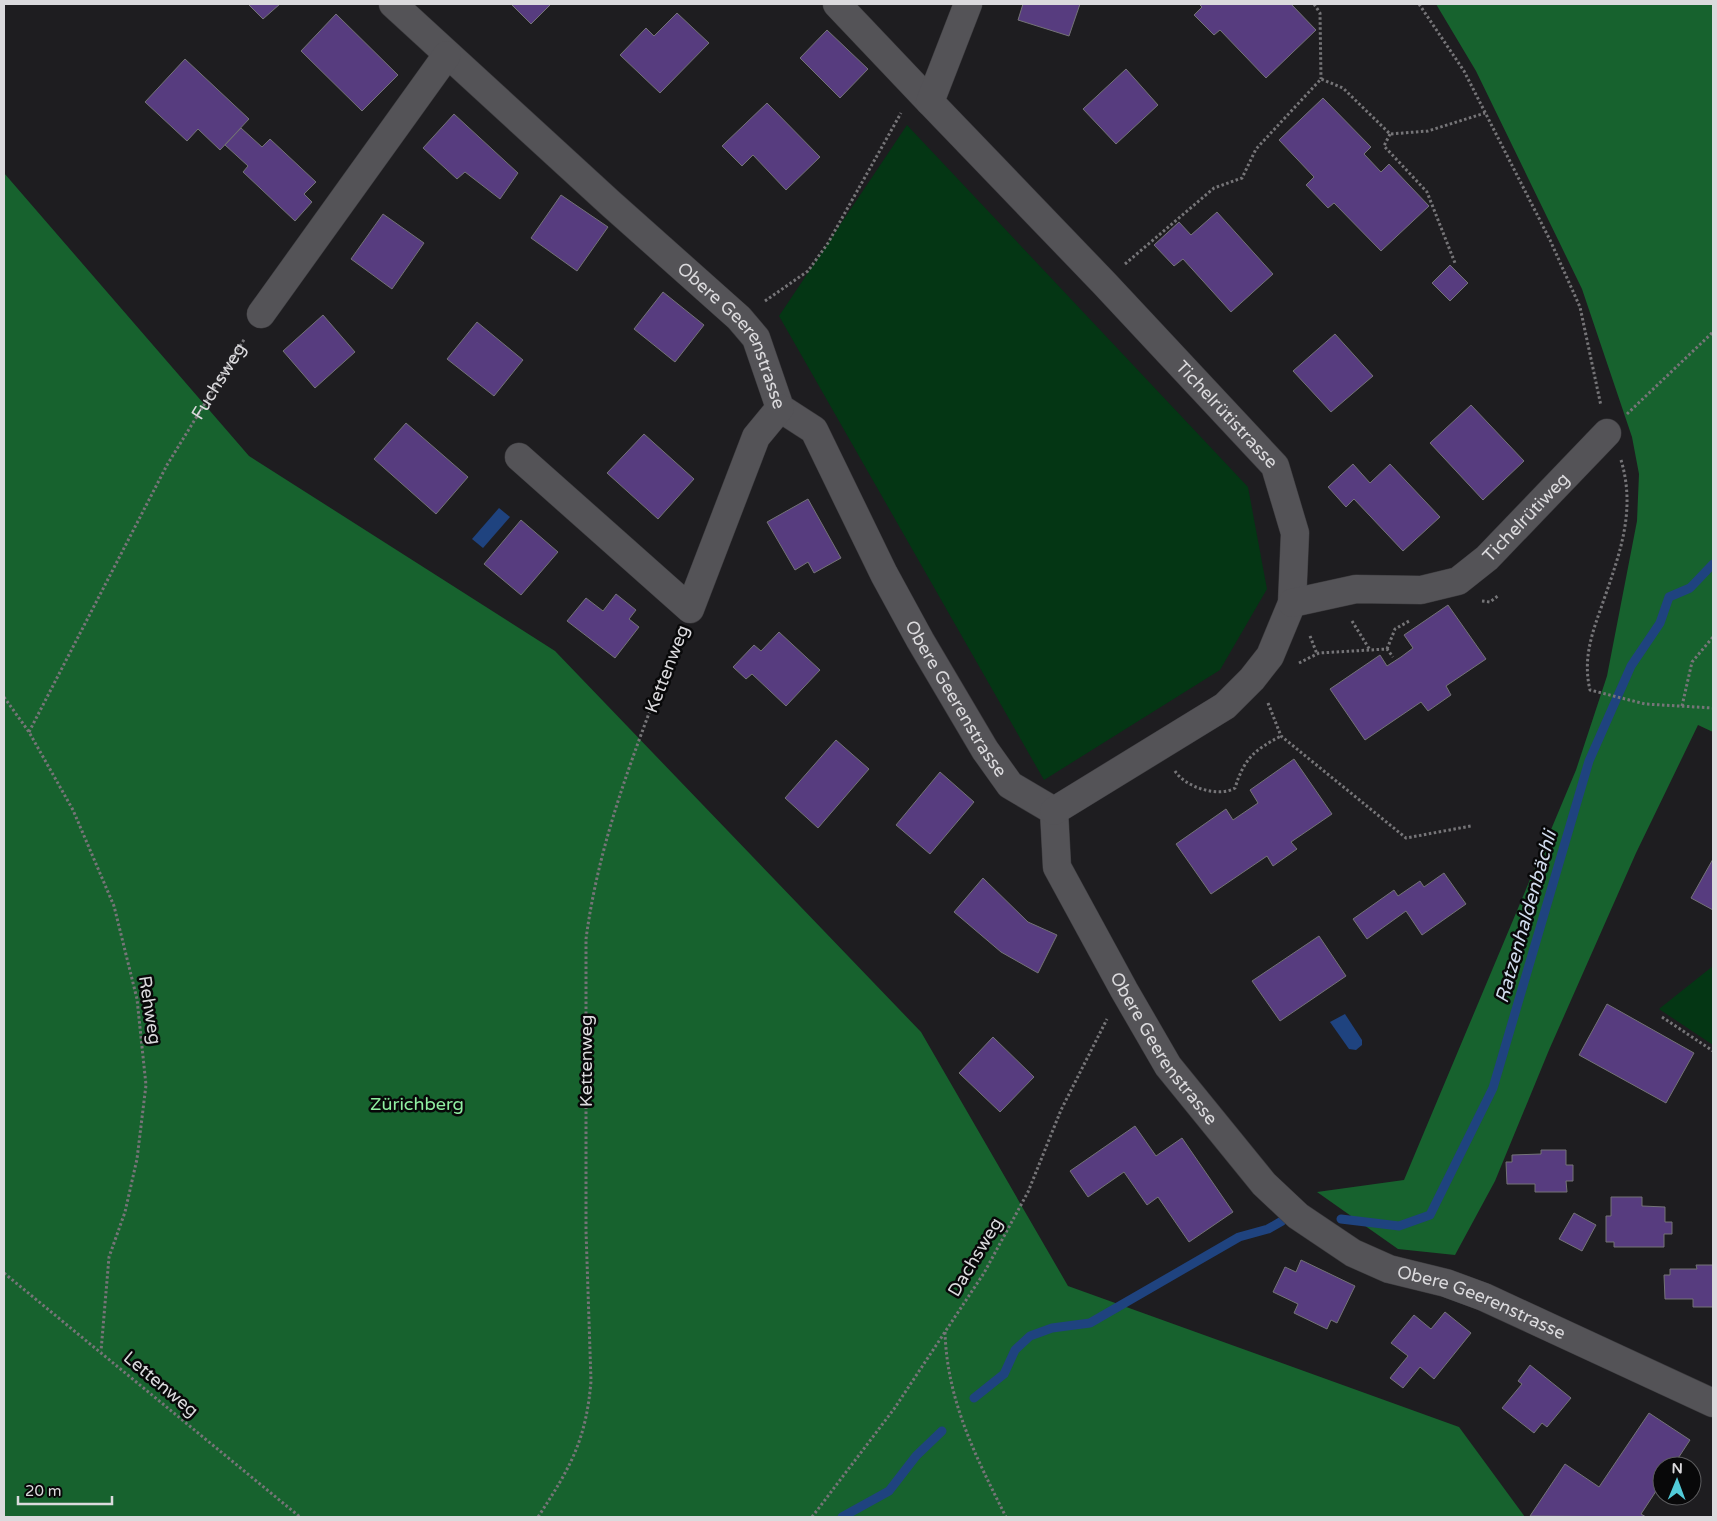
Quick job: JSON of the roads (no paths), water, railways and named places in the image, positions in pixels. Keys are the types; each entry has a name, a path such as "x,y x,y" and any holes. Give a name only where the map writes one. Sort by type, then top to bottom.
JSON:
{"street":[{"name":"Obere Geerenstrasse","path":"393,4 739,318 756,338 780,408 814,430 884,574 920,640 985,750 1010,785 1054,811 1057,867 1168,1066 1264,1184 1318,1231 1353,1253 1389,1269 1446,1283 1484,1297 1713,1403"},
{"name":"Tichelrütistrasse","path":"837,4 1104,283 1275,466 1295,533 1292,603 1270,656 1252,680 1225,706 1160,748 1054,811"},
{"path":"923,95 968,4"},
{"path":"261,314 447,55"},
{"name":"Kettenweg","path":"519,457 690,609 756,437 780,408"},
{"name":"Tichelrütiweg","path":"1292,603 1356,589 1422,590 1458,581 1487,558 1607,433"}],"water":[{"path":"499,508 510,517 483,548 472,539"},
{"path":"1345,1014 1362,1040 1362,1045 1356,1050 1349,1049 1330,1022"}],"waterway":[{"name":"Ratzenhaldenbächli","path":"1341,1219 1399,1226 1430,1215 1493,1088 1589,761 1631,666 1660,623 1669,597 1690,588 1713,564"},
{"name":"Ratzenhaldenbächli","path":"974,1398 1004,1374 1015,1350 1030,1336 1052,1328 1090,1323 1239,1237 1268,1229 1282,1221"},
{"name":"Ratzenhaldenbächli","path":"842,1517 889,1491 916,1456 942,1431"}],"park label":[{"name":"Zürichberg","path":"417,1104"}]}
